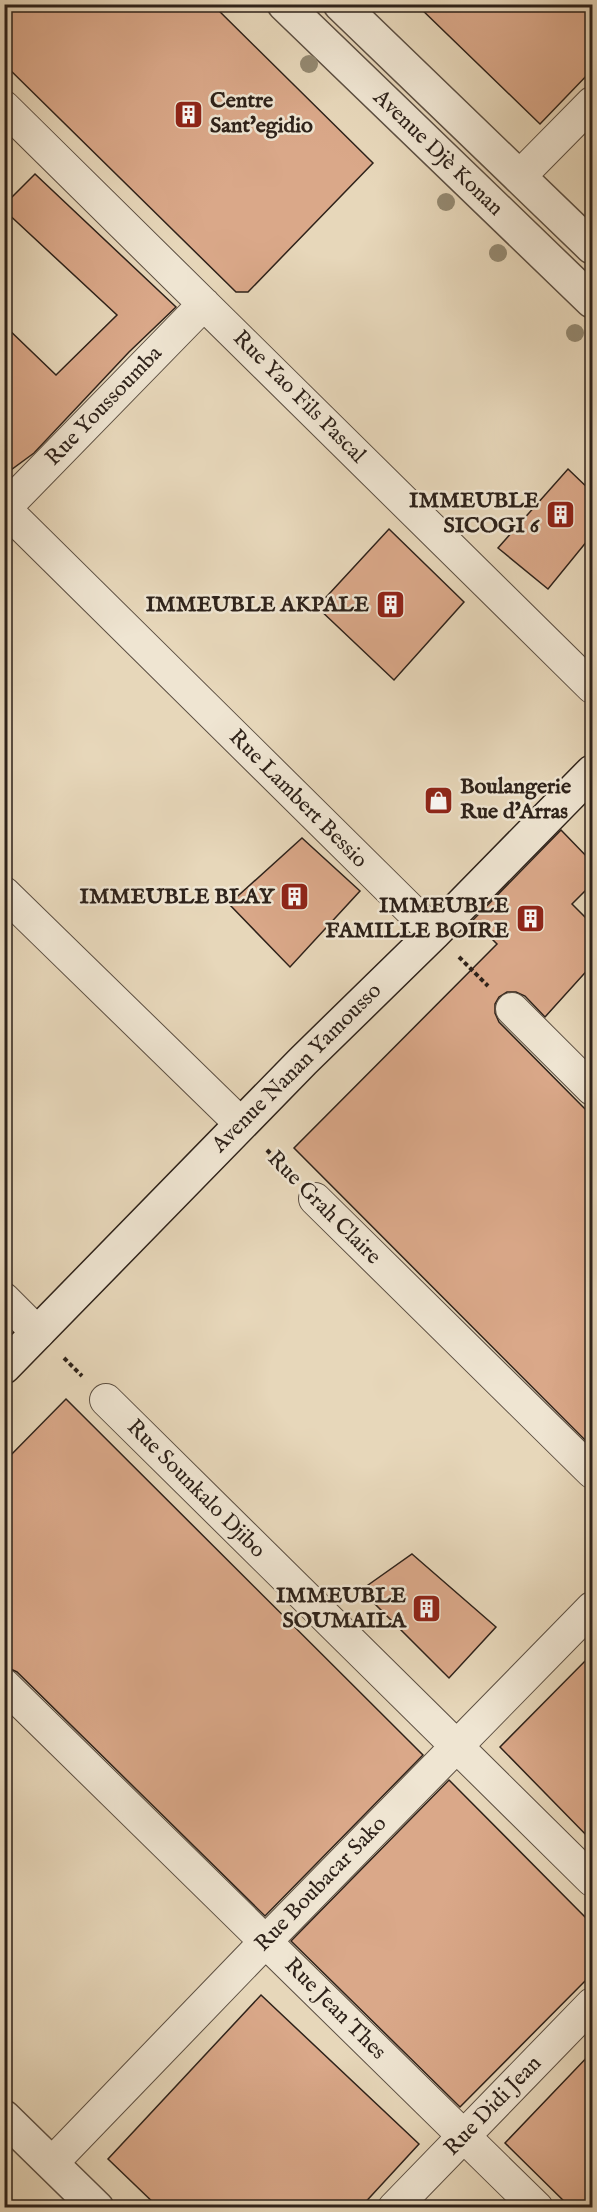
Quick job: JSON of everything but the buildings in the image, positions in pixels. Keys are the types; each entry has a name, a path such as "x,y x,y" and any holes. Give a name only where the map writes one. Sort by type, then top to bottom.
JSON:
{"street":[{"name":"Avenue Djè Konan","path":"284,4 592,301"},
{"name":"Avenue Djè Konan","path":"340,4 592,247"},
{"path":"519,177 592,103"},
{"name":"Rue Yao Fils Pascal","path":"4,107 592,687"},
{"name":"Rue Youssoumba","path":"5,508 204,304"},
{"name":"Rue Lambert Bessio","path":"5,508 434,933"},
{"name":"Avenue Nanan Yamousso","path":"4,1367 241,1124 434,933 592,772"},
{"path":"4,892 241,1124"},
{"path":"512,1009 592,1089"},
{"name":"Rue Grah Claire","path":"315,1199 592,1472"},
{"path":"4,1299 38,1333"},
{"name":"Rue Sounkalo Djibo","path":"106,1400 592,1880"},
{"name":"Rue Boubacar Sako","path":"52,2163 592,1608"},
{"name":"Rue Jean Thes","path":"4,1685 537,2208"},
{"name":"Rue Didi Jean","path":"394,2208 592,2004"},
{"path":"4,2117 97,2208"}],"path":[{"path":"434,933 512,1009"},
{"name":"Rue Grah Claire","path":"241,1124 315,1199"},
{"path":"38,1333 106,1400"}],"place":[{"name":"Centre Sant'egidio","path":"189,114"},
{"name":"IMMEUBLE SICOGI 6","path":"560,514"},
{"name":"IMMEUBLE AKPALE","path":"390,605"},
{"name":"Boulangerie Rue d'Arras","path":"439,800"},
{"name":"IMMEUBLE BLAY","path":"295,897"},
{"name":"IMMEUBLE FAMILLE BOIRE","path":"530,919"},
{"name":"IMMEUBLE SOUMAILA","path":"427,1609"}]}
